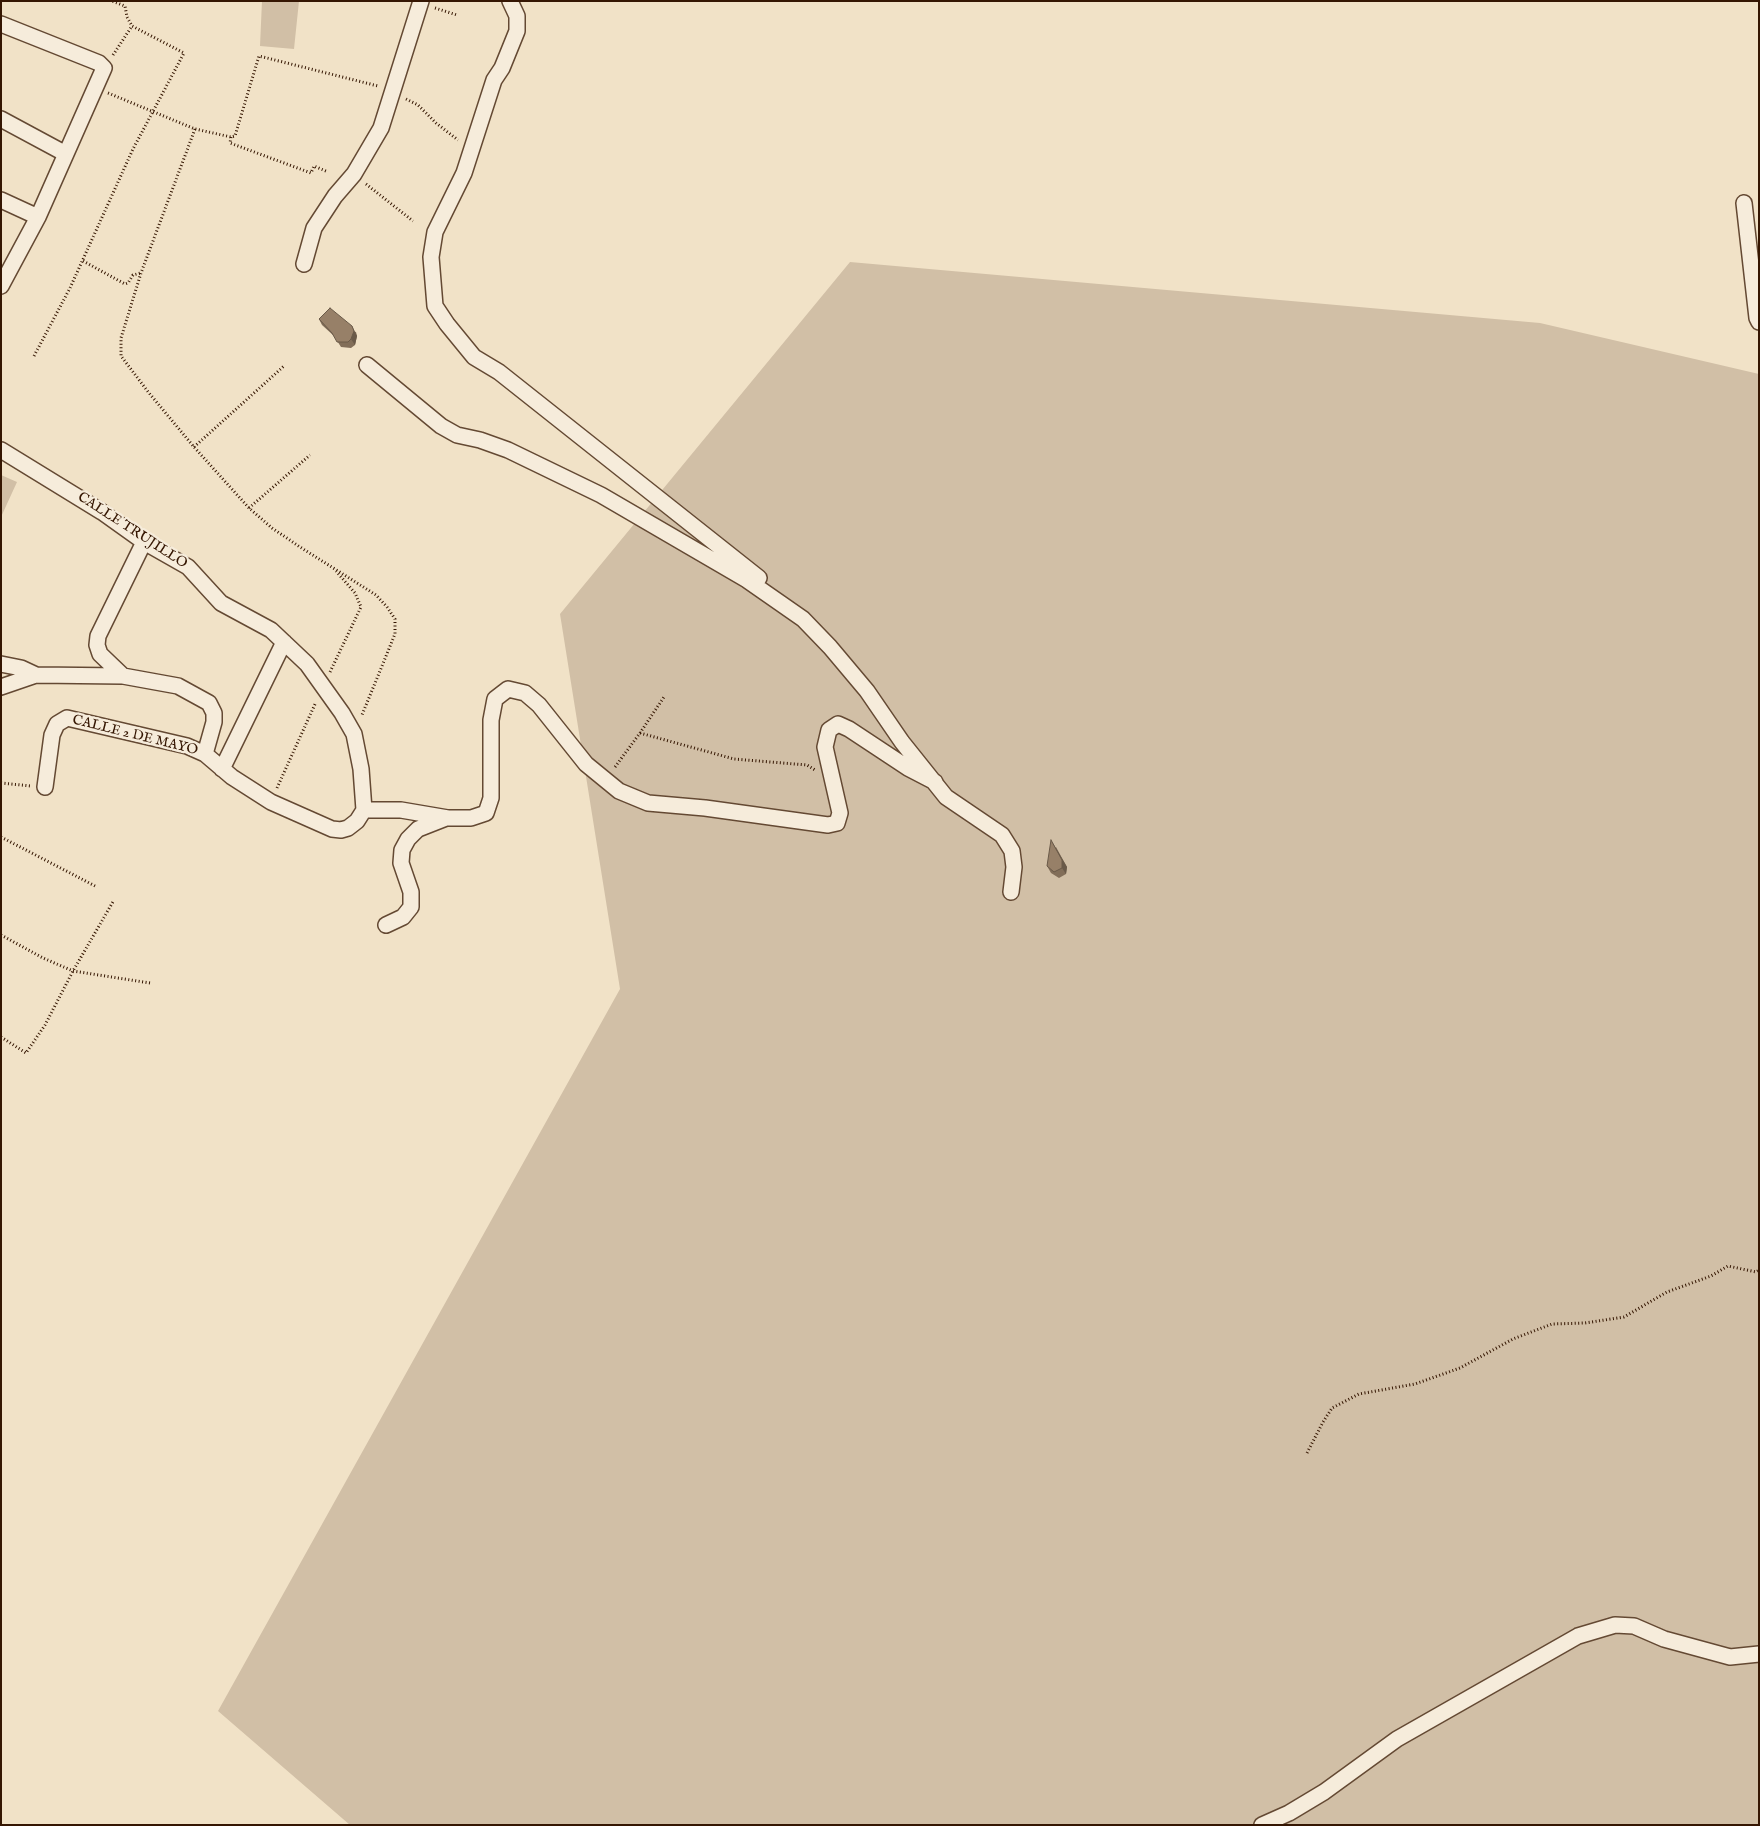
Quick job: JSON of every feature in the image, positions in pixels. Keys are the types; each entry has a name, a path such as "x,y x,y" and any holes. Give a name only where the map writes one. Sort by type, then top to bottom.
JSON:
{"street":[{"path":"510,1 517,16 517,32 502,68 494,80 464,173 435,232 431,257 435,306 447,324 474,356 499,372 686,518 760,579 830,647 867,691 902,742 946,797 1002,835 1012,851 1014,867 1011,892"},
{"path":"304,264 314,228 334,196 354,174 381,128 421,3"},
{"path":"1,24 99,63 104,68 38,217 1,286"},
{"path":"1,119 66,154"},
{"path":"1,200 38,217"},
{"path":"1744,203 1756,318 1759,322"},
{"path":"367,365 441,426 457,435 480,440 508,450 600,495 747,580 803,620"},
{"name":"CALLE TRUJILLO","path":"1,450 102,512 144,542 188,567 222,603 271,630 307,664 342,713 354,734 361,769 364,810"},
{"path":"123,676 100,654 97,645 98,636 144,542"},
{"path":"222,769 284,642"},
{"path":"1,664 21,668 36,674 123,676 178,686 209,703 214,713 214,722 205,754"},
{"path":"1,687 36,674"},
{"path":"364,810 402,810 448,818 471,818 486,813 491,798 491,720 496,699 508,689 525,692 539,704 586,764 619,791 648,803 706,808 828,824 837,823 840,813 825,747 829,730 838,724 934,782"},
{"name":"CALLE 2 DE MAYO","path":"45,787 52,734 57,724 67,718 187,746 205,754 249,788 290,812 332,830 348,828 357,821 364,810"},
{"path":"386,925 403,917 411,907 410,892 401,863 402,850 408,838 418,829 448,818"},
{"path":"1262,1825 1289,1813 1324,1792 1397,1740 1578,1636 1615,1625 1634,1626 1664,1639 1730,1657 1759,1654"}],"path":[{"path":"34,356 83,261 133,149 184,53 132,26 127,17 125,6 112,1"},
{"path":"421,3 457,15"},
{"path":"104,68 132,26"},
{"path":"96,88 195,129 231,137 235,136 259,56 394,91 418,105 436,123 459,140"},
{"path":"195,129 141,273 121,338 121,356 194,447 250,508 272,528 376,595 395,619 395,634 354,734"},
{"path":"231,137 230,143 311,174 314,166 328,172"},
{"path":"354,174 413,221"},
{"path":"83,261 125,284 128,283 133,275 141,273"},
{"path":"194,447 284,366"},
{"path":"250,508 310,455"},
{"path":"605,779 640,733 664,697"},
{"path":"640,733 734,759 807,765 832,782"},
{"path":"1,783 45,787"},
{"path":"1,836 97,886"},
{"path":"1,1037 26,1053 45,1025 73,971 114,900"},
{"path":"1,935 73,971 150,983"},
{"path":"1307,1453 1332,1408 1359,1394 1415,1384 1460,1368 1513,1339 1552,1324 1585,1323 1624,1317 1667,1292 1711,1276 1728,1266 1756,1272 1759,1270"}],"shaded area":[{"path":"262,1 299,1 294,49 260,46"},
{"path":"850,262 1540,323 1759,374 1759,1825 350,1825 218,1711 620,989 560,614"},
{"path":"1,475 17,482 1,517"}],"building":[{"path":"330,308 352,326 354,331 348,342 337,342 332,333 319,319"},
{"path":"1051,840 1062,860 1062,868 1054,872 1047,866"}]}
